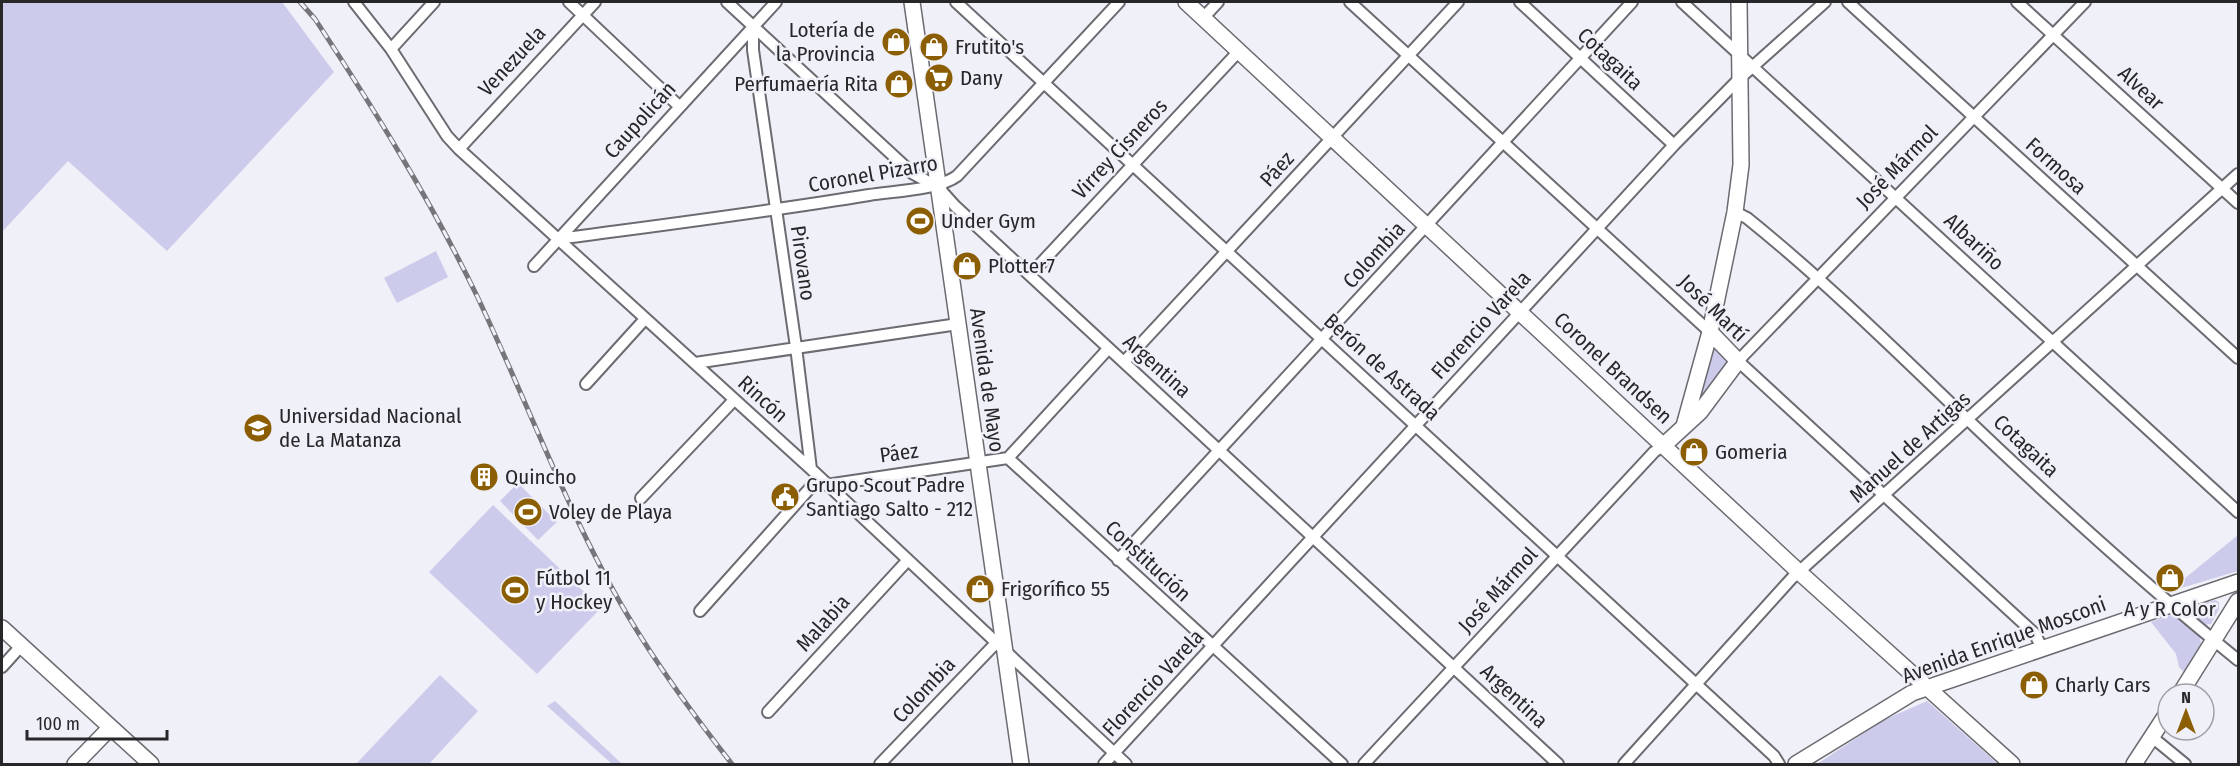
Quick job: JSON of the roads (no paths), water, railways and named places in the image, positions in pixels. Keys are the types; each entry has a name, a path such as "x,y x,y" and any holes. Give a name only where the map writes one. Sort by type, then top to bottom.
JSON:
{"street":[{"name":"Rincón","path":"354,2 391,49 447,136 459,150 811,469 1126,765"},
{"path":"391,49 434,2"},
{"path":"568,2 679,106"},
{"name":"Venezuela","path":"459,150 595,2"},
{"name":"Argentina","path":"727,2 912,173 938,187 955,206 1108,349 1558,765"},
{"name":"Caupolicán","path":"534,266 776,2"},
{"name":"Avenida de Mayo","path":"912,2 978,462 1000,647 1021,765"},
{"name":"Berón de Astrada","path":"956,2 1417,425 1774,756 1779,765"},
{"name":"Coronel Pizarro","path":"558,239 776,210 914,188 938,187 957,176 1119,2"},
{"name":"Coronel Brandsen","path":"1186,2 1664,444 1799,572 2012,765"},
{"path":"1204,17 1218,2"},
{"name":"José Martí","path":"1350,2 2034,633 2043,649"},
{"name":"Páez","path":"1124,362 1458,2"},
{"name":"Cotagaita","path":"1520,2 1674,145"},
{"name":"Colombia","path":"1118,560 1632,2"},
{"name":"Albariño","path":"1682,2 2238,512"},
{"path":"1684,426 1710,332 1735,212 1742,153 1739,2"},
{"name":"Florencio Varela","path":"1104,765 1674,145 1740,78 1825,2"},
{"name":"Alvear","path":"2018,2 2238,203"},
{"name":"José Mármol","path":"1738,361 1972,116 2085,2"},
{"name":"Formosa","path":"1853,4 1972,116 2238,358"},
{"name":"Pirovano","path":"753,26 753,50 796,347 811,469"},
{"name":"Virrey Cisneros","path":"1030,274 1239,51"},
{"name":"Manuel de Artigas","path":"1624,765 1799,572 2238,174"},
{"name":"Cotagaita","path":"1735,212 1747,218 1819,277 1968,420 2169,604 2238,660"},
{"path":"586,384 645,319"},
{"path":"695,363 958,324"},
{"path":"1008,458 1108,349"},
{"path":"1664,444 1700,412 1738,361"},
{"path":"641,498 734,400"},
{"name":"José Mármol","path":"1364,765 1556,555 1664,444"},
{"name":"Páez","path":"823,482 1008,458"},
{"name":"Constitución","path":"1008,458 1342,765"},
{"path":"700,611 823,482"},
{"name":"Malabia","path":"768,712 907,561"},
{"name":"Avenida Enrique Mosconi","path":"1796,765 1897,702 1928,687 2238,582"},
{"path":"2188,682 2238,601"},
{"path":"2,628 151,765"},
{"path":"2,667 21,646"},
{"name":"Colombia","path":"880,765 1000,647"},
{"path":"75,765 111,728"},
{"path":"2134,765 2156,731"},
{"path":"2152,737 2185,765"}],"railway":[{"path":"300,2 315,19 359,87 440,224 477,296 567,499 628,616 678,692 732,764"}],"place":[{"name":"Lotería de la Provincia","path":"896,42"},
{"name":"Frutito's","path":"934,47"},
{"name":"Dany","path":"939,78"},
{"name":"Perfumaería Rita","path":"899,84"},
{"name":"Under Gym","path":"920,221"},
{"name":"Plotter7","path":"967,266"},
{"name":"Universidad Nacional de La Matanza","path":"258,428"},
{"name":"Gomeria","path":"1694,452"},
{"name":"Quincho","path":"484,477"},
{"name":"Grupo Scout Padre Santiago Salto - 212","path":"785,497"},
{"name":"Voley de Playa","path":"528,512"},
{"name":"A y R Color","path":"2170,578"},
{"name":"Frigorífico 55","path":"980,589"},
{"name":"Fútbol 11 y Hockey","path":"515,590"},
{"name":"Charly Cars","path":"2034,685"}]}
